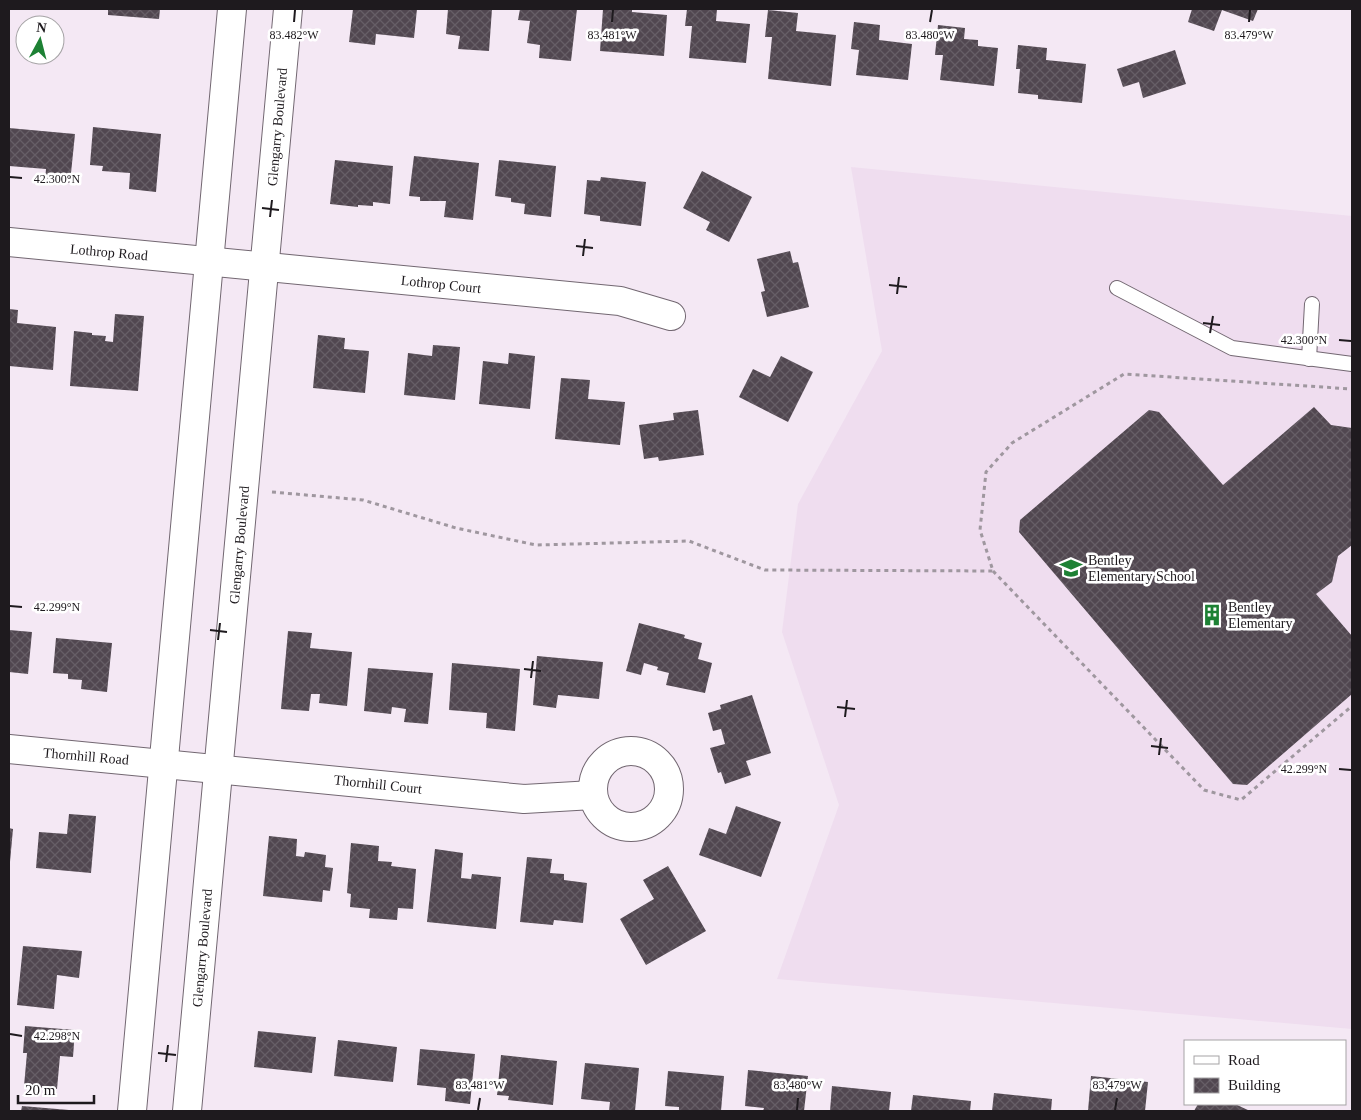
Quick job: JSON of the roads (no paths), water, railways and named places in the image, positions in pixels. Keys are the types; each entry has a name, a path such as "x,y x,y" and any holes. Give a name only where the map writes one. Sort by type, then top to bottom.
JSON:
{"street":[{"path":"132,1111 232,9"},
{"name":"Glengarry Boulevard","path":"187,1111 288,9"},
{"name":"Lothrop Road","path":"9,242 209,261"},
{"name":"Lothrop Court","path":"209,261 620,301 671,316"},
{"name":"Thornhill Road","path":"9,749 163,763"},
{"name":"Thornhill Court","path":"163,763 524,799 593,796"}],"lane":[{"path":"1117,288 1232,348 1352,364"},
{"path":"1309,358 1312,304"}],"place":[{"name":"Bentley Elementary School","path":"1071,568"},
{"name":"Bentley Elementary","path":"1212,615"}]}
